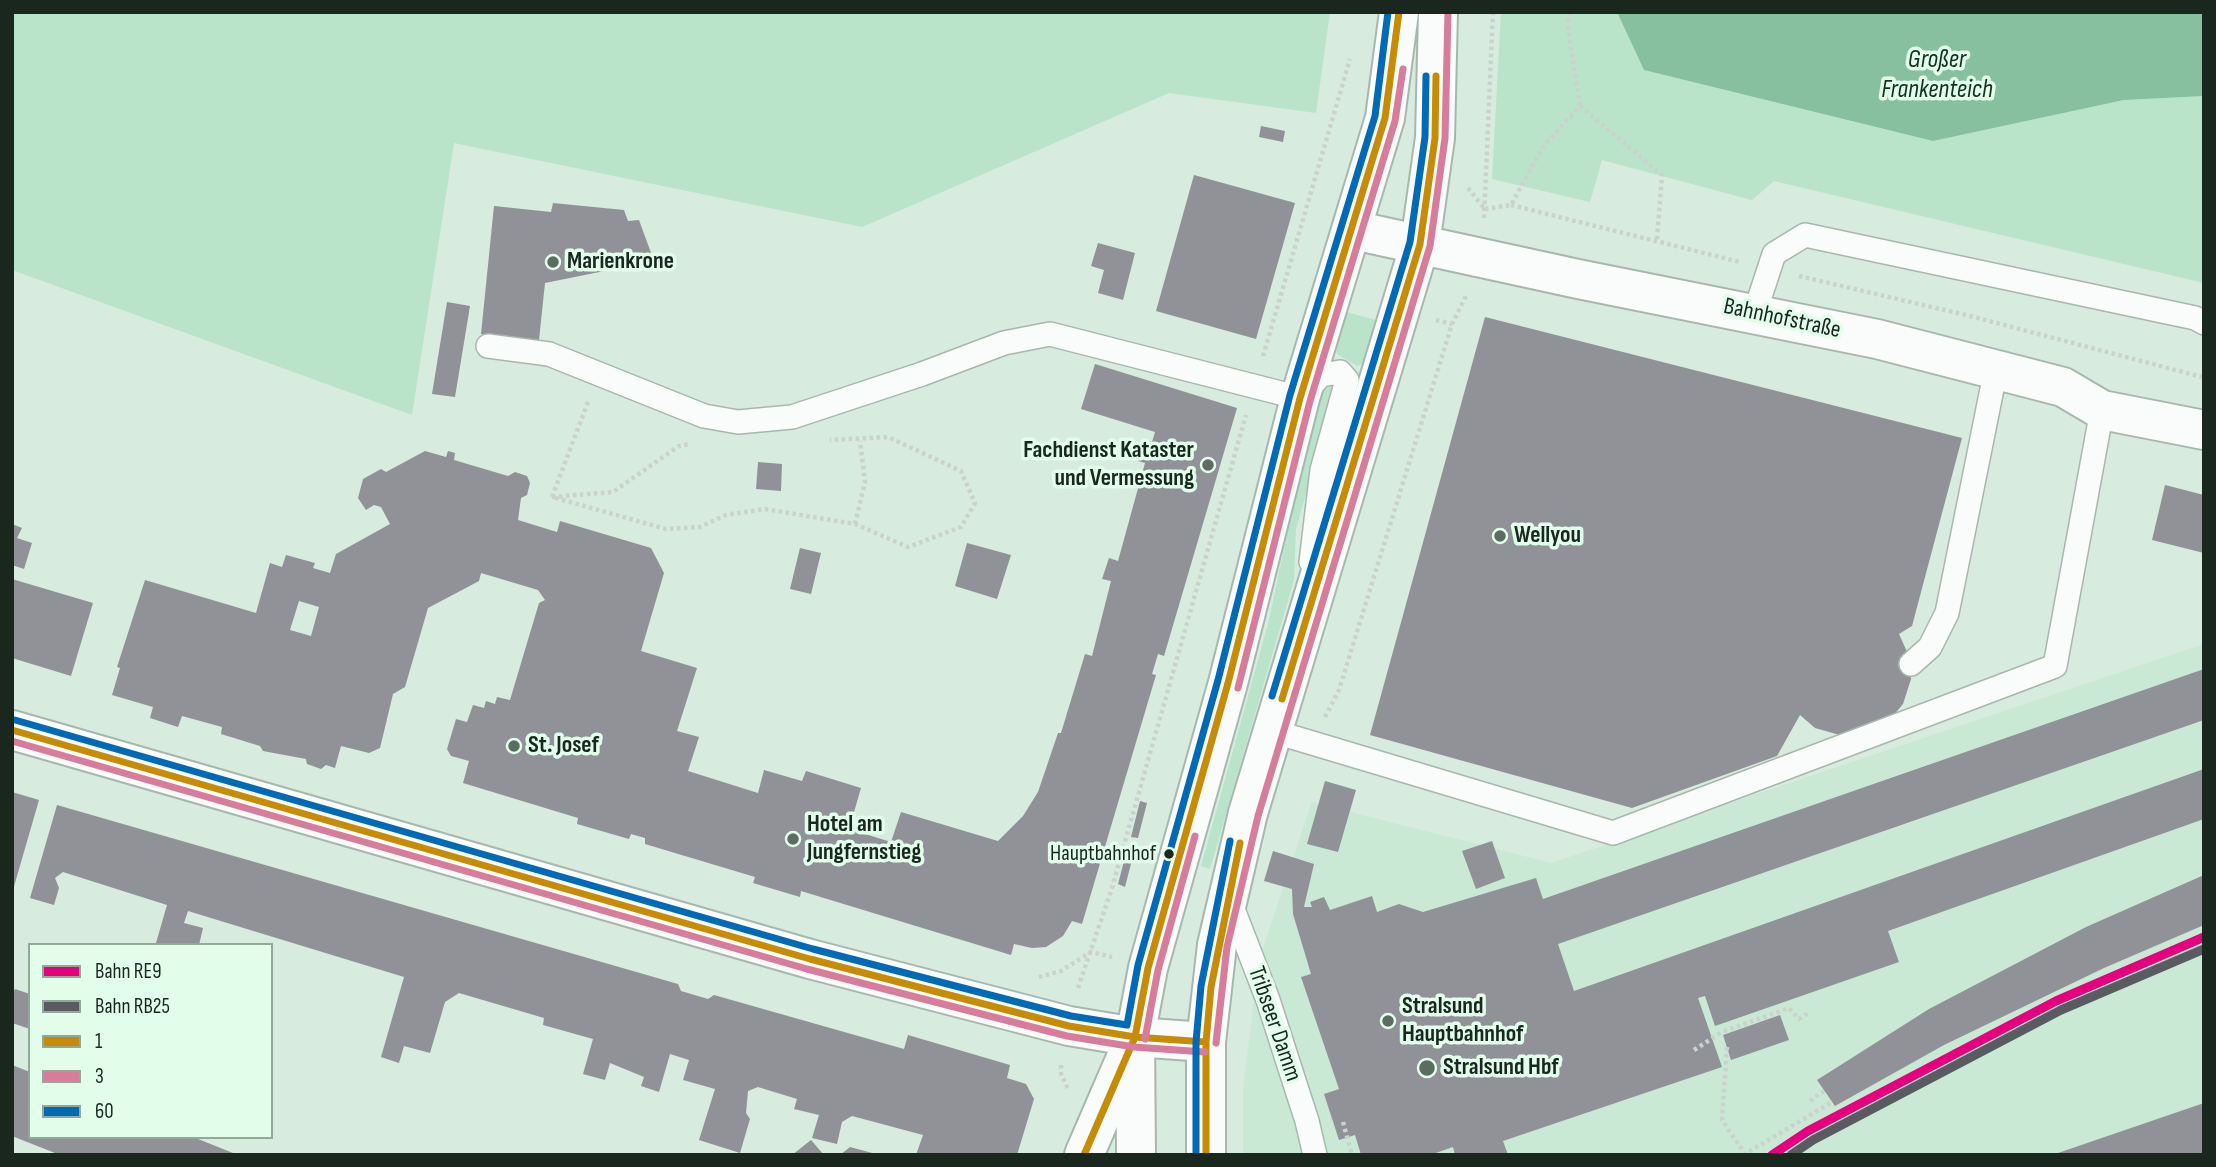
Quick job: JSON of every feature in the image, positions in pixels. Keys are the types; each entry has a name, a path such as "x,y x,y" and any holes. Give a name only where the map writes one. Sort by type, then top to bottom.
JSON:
{"main road":[{"path":"1136,1155 1135,1037 1148,968 1228,683 1300,398 1385,118 1399,12"},
{"name":"Tribseer Damm","path":"1206,1155 1206,1042 1211,987 1227,896 1272,731 1420,244 1435,138 1438,12"},
{"name":"Bahnhofstraße","path":"1353,230 1755,312 2063,387 2102,410 2204,430"},
{"path":"12,730 810,959 1069,1026 1135,1037 1206,1042"},
{"path":"1084,1155 1135,1037"}],"lane":[{"path":"1755,312 1774,254 1805,235 2181,315 2204,323"},
{"path":"488,346 549,354 704,416 738,422 792,417 1004,343 1051,334 1300,398 1321,375 1334,371 1345,376 1342,402 1322,470 1313,534 1307,617"},
{"path":"1911,664 1930,647 1947,613 1996,369"},
{"path":"1272,731 1613,834 2055,666 2102,410"},
{"name":"Tribseer Damm","path":"1227,896 1268,1000 1307,1121 1315,1155"}],"path":[{"path":"1312,743 1339,690 1452,324 1469,292 1478,257 1485,209 1493,12"},
{"path":"1569,12 1568,30 1580,106 1662,175 1657,239"},
{"path":"1091,953 1352,53"},
{"path":"1511,205 1543,147 1580,106"},
{"path":"1485,209 1511,205 1657,239 1970,316 2202,377"},
{"path":"551,497 599,375"},
{"path":"551,497 666,529 700,527 726,515 765,509 855,524 908,547 961,527 975,503 961,471 888,437 860,441 821,439"},
{"path":"855,524 865,482 860,441"},
{"path":"551,497 613,492 679,446 691,444"},
{"path":"1694,1050 1722,1031 1789,1008 1799,1019 1810,1012"},
{"path":"1727,1047 1722,1120 1745,1154 1832,1102"},
{"path":"1810,1101 1824,1091"},
{"path":"1340,1111 1352,1155"}],"shaded area":[{"path":"12,12 1330,12 1316,113 1169,93 862,227 454,143 412,415 12,270"},
{"path":"1501,12 1617,12 1644,70 1933,141 2124,100 2204,96 2204,283 1774,181 1752,200 1602,160 1590,202 1492,179"},
{"path":"1346,312 1376,320 1364,363 1357,366 1337,354"},
{"path":"1323,388 1334,389 1329,413 1296,529 1294,580 1210,869 1201,866 1268,624 1301,469"},
{"path":"2204,644 2204,1155 1243,1155 1243,1088 1259,960 1312,802 1551,863"}],"water":[{"name":"Großer Frankenteich","path":"1617,12 2204,12 2204,96 2124,100 1933,141 1644,70"}],"building":[{"path":"1261,126 1285,131 1283,142 1259,137"},
{"path":"1194,175 1295,203 1256,339 1156,311"},
{"path":"553,203 624,210 628,221 639,220 654,261 545,283 539,340 481,334 494,206 551,212"},
{"path":"1098,243 1135,253 1123,300 1098,293 1104,270 1091,266"},
{"path":"447,302 470,306 455,397 432,394"},
{"path":"1485,317 1962,438 1912,626 1899,634 1908,654 1911,679 1903,704 1888,722 1847,737 1815,728 1800,715 1777,756 1632,808 1370,735"},
{"path":"1095,364 1237,408 1164,656 1158,654 1152,674 1156,675 1082,924 1072,921 1063,936 1046,947 1032,948 1014,944 1011,955 801,891 800,897 753,883 755,877 645,844 645,838 631,834 629,839 577,824 578,818 463,783 469,761 451,756 447,749 456,719 467,722 473,705 484,708 486,701 495,704 497,697 510,700 539,603 545,600 538,590 481,573 479,581 428,608 405,687 393,694 380,748 369,753 341,746 335,768 326,765 321,769 307,764 306,759 263,751 260,746 221,734 222,727 182,716 178,727 150,718 153,707 112,695 120,668 117,667 145,580 256,613 270,563 282,567 286,555 315,563 313,568 330,573 336,554 390,524 381,507 374,505 366,510 358,498 363,479 381,469 386,472 425,451 446,457 448,451 455,453 454,460 508,476 515,472 527,476 530,483 527,495 521,498 518,520 557,532 560,521 651,548 664,573 641,651 697,668 677,731 699,737 688,771 758,793 764,770 802,781 806,771 861,788 849,829 891,842 901,812 998,841 1023,816 1038,792 1058,733 1061,733 1085,654 1092,656 1111,581 1102,579 1109,558 1118,561 1145,463 1138,461 1144,440 1152,442 1155,432 1081,409","holes":["299,601 319,607 311,636 290,630"]},
{"path":"758,462 782,464 781,491 756,489"},
{"path":"2165,485 2204,495 2204,553 2152,540"},
{"path":"12,524 22,528 17,538 32,543 24,569 12,565"},
{"path":"967,543 1011,555 997,599 955,586"},
{"path":"800,548 821,553 811,594 790,589"},
{"path":"12,579 93,603 71,676 12,658"},
{"path":"2204,669 2204,720 1558,944 1574,991 2204,769 2204,819 1888,931 1899,962 1715,1026 1705,996 1698,998 1722,1067 1503,1141 1508,1155 1455,1155 1453,1147 1430,1155 1361,1155 1355,1135 1339,1140 1324,1094 1339,1089 1301,977 1311,974 1293,914 1292,889 1264,881 1273,851 1314,864 1304,907 1312,907 1310,902 1324,897 1330,910 1372,896 1377,912 1399,904 1423,912 1536,878 1543,899"},
{"path":"1325,781 1356,790 1338,852 1307,844"},
{"path":"12,792 39,800 13,890 12,890"},
{"path":"1140,801 1147,803 1138,838 1131,837"},
{"path":"57,805 678,984 681,991 708,999 714,995 904,1049 908,1035 1010,1065 1007,1078 1026,1084 1034,1099 1017,1155 916,1155 923,1135 852,1116 842,1122 837,1144 812,1138 819,1115 794,1109 797,1099 758,1087 748,1091 746,1113 750,1119 740,1153 699,1140 715,1089 683,1080 689,1060 670,1054 659,1092 641,1086 644,1077 610,1063 605,1080 583,1074 593,1039 543,1025 544,1018 459,993 445,1002 430,1053 404,1046 399,1063 381,1057 404,977 188,911 184,923 203,928 199,943 156,943 167,905 63,872 55,878 59,888 54,905 30,898"},
{"path":"1492,841 1505,878 1476,889 1462,851"},
{"path":"1127,850 1134,852 1125,887 1118,884"},
{"path":"2204,875 2204,925 2104,968 1944,1045 1835,1106 1817,1080 1929,1009 2086,927"},
{"path":"15,989 28,993 28,1028 12,1023 12,995"},
{"path":"1780,1015 1789,1040 1731,1060 1723,1035"},
{"path":"12,1065 28,1071 28,1139 198,1139 238,1155 60,1155 12,1136"},
{"path":"2204,1103 2204,1155 2055,1154"},
{"path":"811,1140 824,1155 792,1155"},
{"path":"850,1147 876,1154 876,1155 840,1155"}],"rail line":[{"name":"RE9","path":"1772,1155 1808,1131 2056,1001 2204,937"},
{"name":"RB25","path":"1791,1155 1813,1140 2061,1010 2204,949"}],"transit line":[{"name":"60","path":"15,720 813,949 1071,1016 1127,1025 1138,965 1218,680 1290,395 1375,116 1388,12"},
{"name":"1","path":"1084,1155 1135,1037 1148,968 1228,683 1300,398 1385,118 1399,12"},
{"name":"3","path":"1216,1043 1227,947 1258,816 1430,246 1445,138 1448,12"},
{"name":"3","path":"1238,688 1310,401 1395,121 1403,69"},
{"name":"60","path":"1272,696 1410,242 1425,137 1426,76"},
{"name":"1","path":"1282,699 1420,244 1435,138 1436,76"},
{"name":"1","path":"12,730 810,959 1069,1026 1135,1037 1206,1042"},
{"name":"3","path":"12,741 807,969 1067,1036 1134,1047 1205,1052"},
{"name":"3","path":"1145,1039 1158,970 1195,836"},
{"name":"60","path":"1196,1155 1196,1042 1201,986 1230,841"},
{"name":"1","path":"1206,1155 1206,1042 1211,987 1240,843"}],"place":[{"name":"Marienkrone","path":"553,262"},
{"name":"Fachdienst Kataster und Vermessung","path":"1208,465"},
{"name":"Wellyou","path":"1500,536"},
{"name":"St. Josef","path":"514,746"},
{"name":"Hotel am Jungfernstieg","path":"793,839"},
{"name":"Hauptbahnhof","path":"1169,854"},
{"name":"Stralsund Hauptbahnhof","path":"1388,1021"},
{"name":"Stralsund Hbf","path":"1427,1068"}]}
